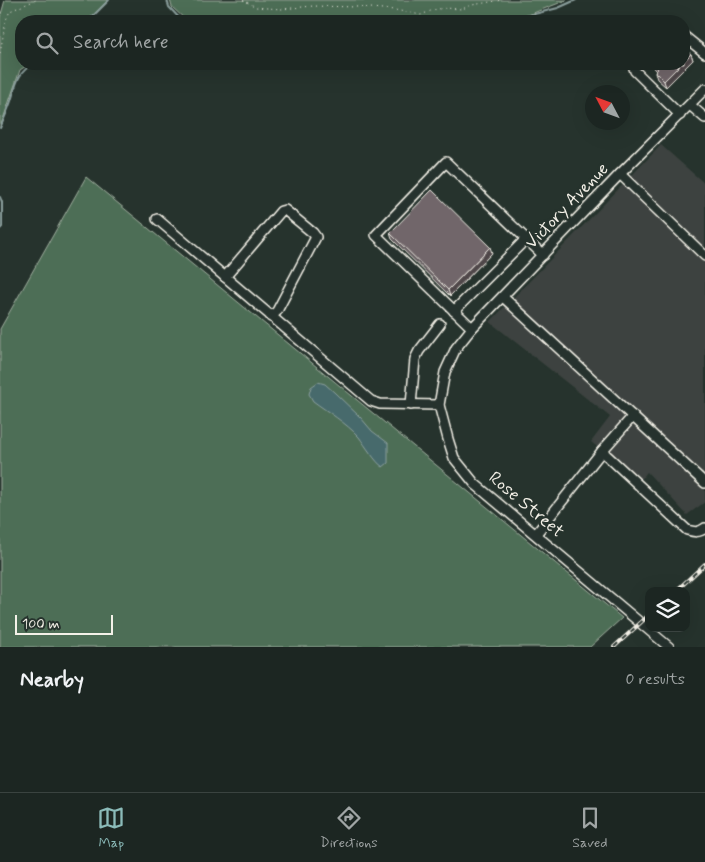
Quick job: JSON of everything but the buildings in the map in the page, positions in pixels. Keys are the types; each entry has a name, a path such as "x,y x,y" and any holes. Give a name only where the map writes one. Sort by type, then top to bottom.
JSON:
{"street":[{"path":"690,41 705,53"},
{"path":"635,70 680,114"},
{"name":"Victory Avenue","path":"456,348 472,328 620,174 705,89"},
{"path":"690,105 705,118"},
{"path":"472,328 376,235 446,162 543,255"},
{"path":"620,174 705,256"},
{"path":"225,277 281,211 285,210 313,233 316,238 277,311 271,317"},
{"path":"157,219 371,401 380,404 439,405"},
{"path":"454,311 526,239"},
{"path":"503,297 705,483"},
{"path":"410,405 415,359 440,324"},
{"name":"Rose Street","path":"456,348 445,372 439,405 454,458 475,484 669,647"},
{"path":"536,534 602,451 633,416"},
{"path":"602,451 687,530 694,532 705,528"}],"path":[{"path":"0,53 6,20 10,11 36,0"},
{"path":"243,0 256,7 267,8 282,9 313,6 358,8 395,10 421,15 438,9 462,9 502,0"}],"shaded area":[{"path":"661,145 705,184 705,502 687,515 647,472 640,481 591,442 610,417 490,322"}],"green space":[{"path":"5,0 108,0 93,15 15,15 15,70 20,70 0,128 0,18"},
{"path":"170,0 567,0 528,15 181,15 172,7"},
{"path":"86,177 622,618 590,647 0,647 0,329"}],"water":[{"path":"318,382 325,384 372,431 388,443 388,463 383,467 380,465 354,432 313,401 309,394 311,387"}],"waterway":[{"path":"94,15 109,0"},
{"path":"167,0 169,7 176,15"},
{"path":"531,15 558,8 576,0"},
{"path":"0,128 20,75 25,70"},
{"path":"0,197 2,202 2,227 0,229"}],"railway":[{"path":"680,587 705,564"},
{"path":"614,647 645,619"}]}
